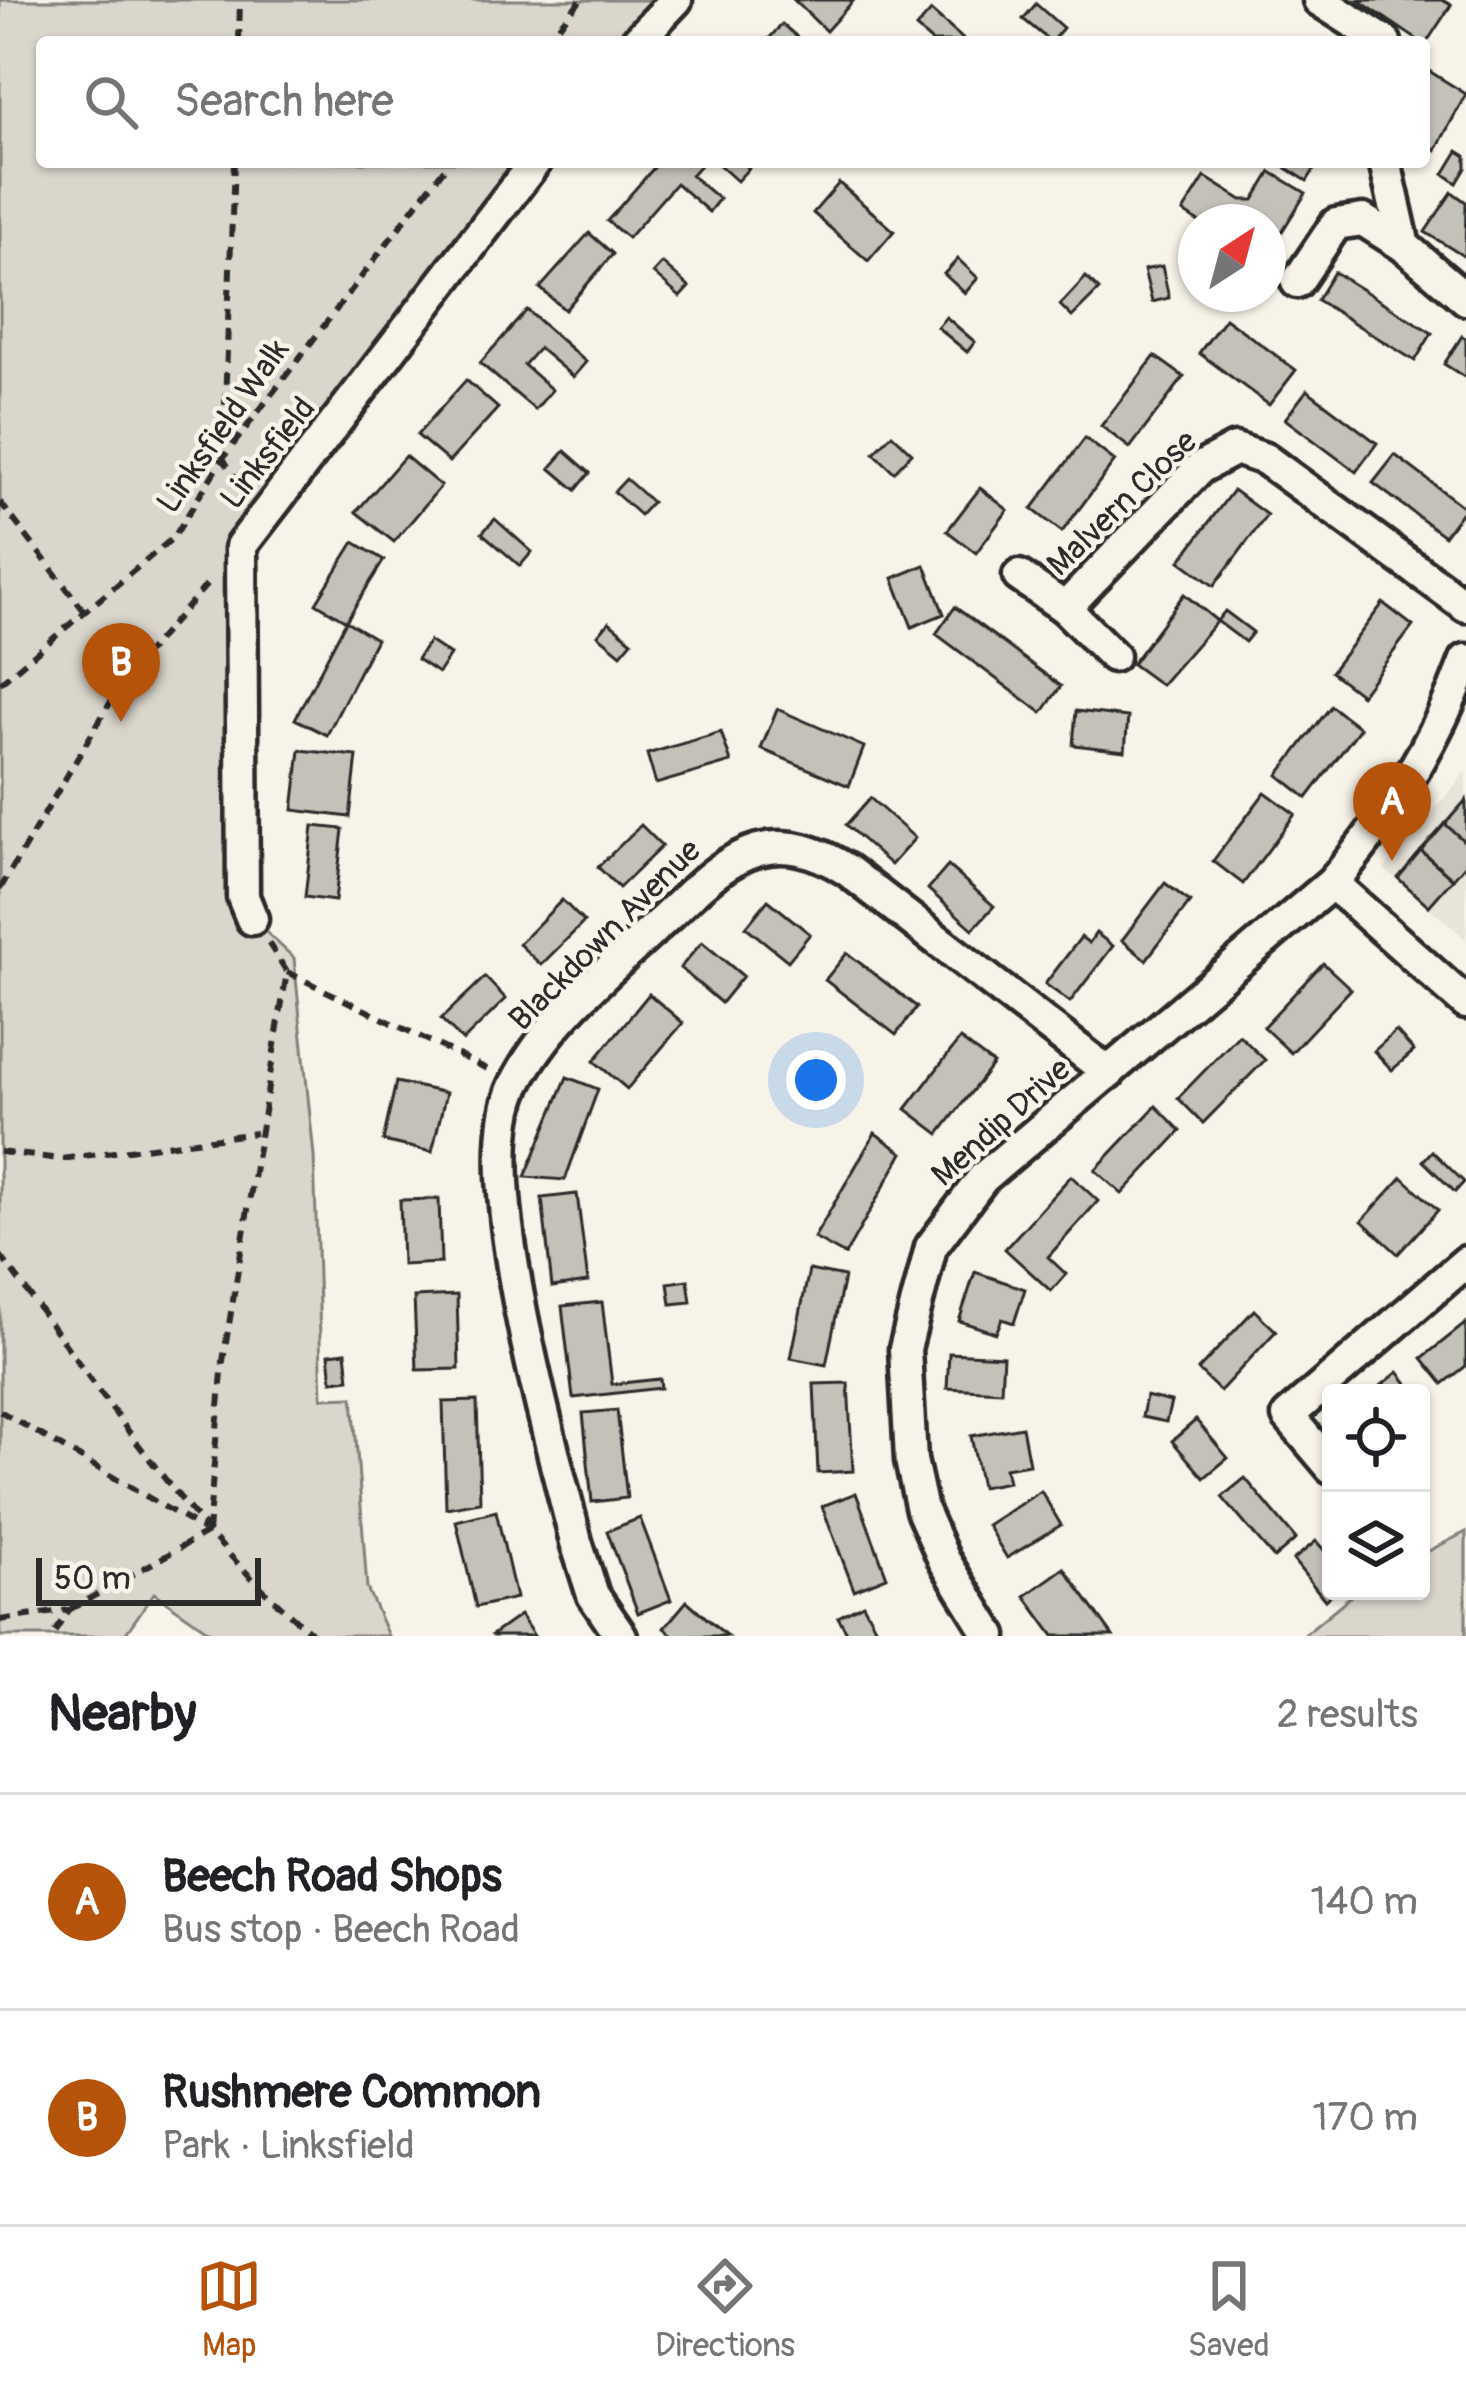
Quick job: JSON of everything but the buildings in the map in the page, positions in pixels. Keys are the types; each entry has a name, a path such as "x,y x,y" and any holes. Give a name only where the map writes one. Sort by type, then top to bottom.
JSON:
{"street":[{"path":"642,36 676,0"},
{"path":"1319,0 1376,36"},
{"name":"Linksfield","path":"252,919 243,897 241,547 531,168"},
{"path":"1386,168 1404,246"},
{"path":"1298,283 1336,224 1363,220 1404,246 1466,299"},
{"name":"Malvern Close","path":"1065,608 1200,469 1234,449 1265,459 1466,606"},
{"name":"Malvern Close","path":"1019,576 1065,608 1113,656"},
{"name":"Mendip Drive","path":"992,1636 944,1560 922,1510 905,1401 909,1324 931,1247 960,1202 1332,883 1381,825 1417,771 1466,660"},
{"name":"Blackdown Avenue","path":"621,1636 593,1595 575,1542 507,1216 502,1162 505,1108 547,1034 716,870 753,849 788,846 822,854 848,870 1109,1073"},
{"path":"1332,883 1466,1003"},
{"path":"1325,1384 1466,1262"},
{"path":"1322,1387 1288,1416 1322,1457"}],"path":[{"path":"238,36 240,0"},
{"path":"550,36 581,0"},
{"path":"234,168 223,458 262,522"},
{"name":"Linksfield Walk","path":"0,683 175,537 223,458 444,168"},
{"path":"0,502 85,612"},
{"path":"0,889 126,676 241,547"},
{"path":"252,919 287,971 516,1083"},
{"path":"208,1532 224,1361 256,1133 287,971"},
{"path":"0,1151 61,1159 256,1133"},
{"path":"0,1255 208,1532 275,1604 315,1636"},
{"path":"0,1411 208,1532"},
{"path":"0,1620 69,1610 208,1532"},
{"path":"52,1636 69,1610"}],"shaded area":[{"path":"0,0 676,0 642,36 36,36 36,168 530,168 241,547 252,919 294,958 314,1156 322,1398 353,1397 367,1588 388,1636 216,1636 154,1593 124,1636 0,1636"},
{"path":"1466,772 1466,939 1384,869"},
{"path":"1466,1532 1466,1636 1302,1636 1346,1600 1430,1600 1430,1550"}],"place":[{"name":"Rushmere Common","path":"121,722"},
{"name":"Beech Road Shops","path":"1392,861"}]}
